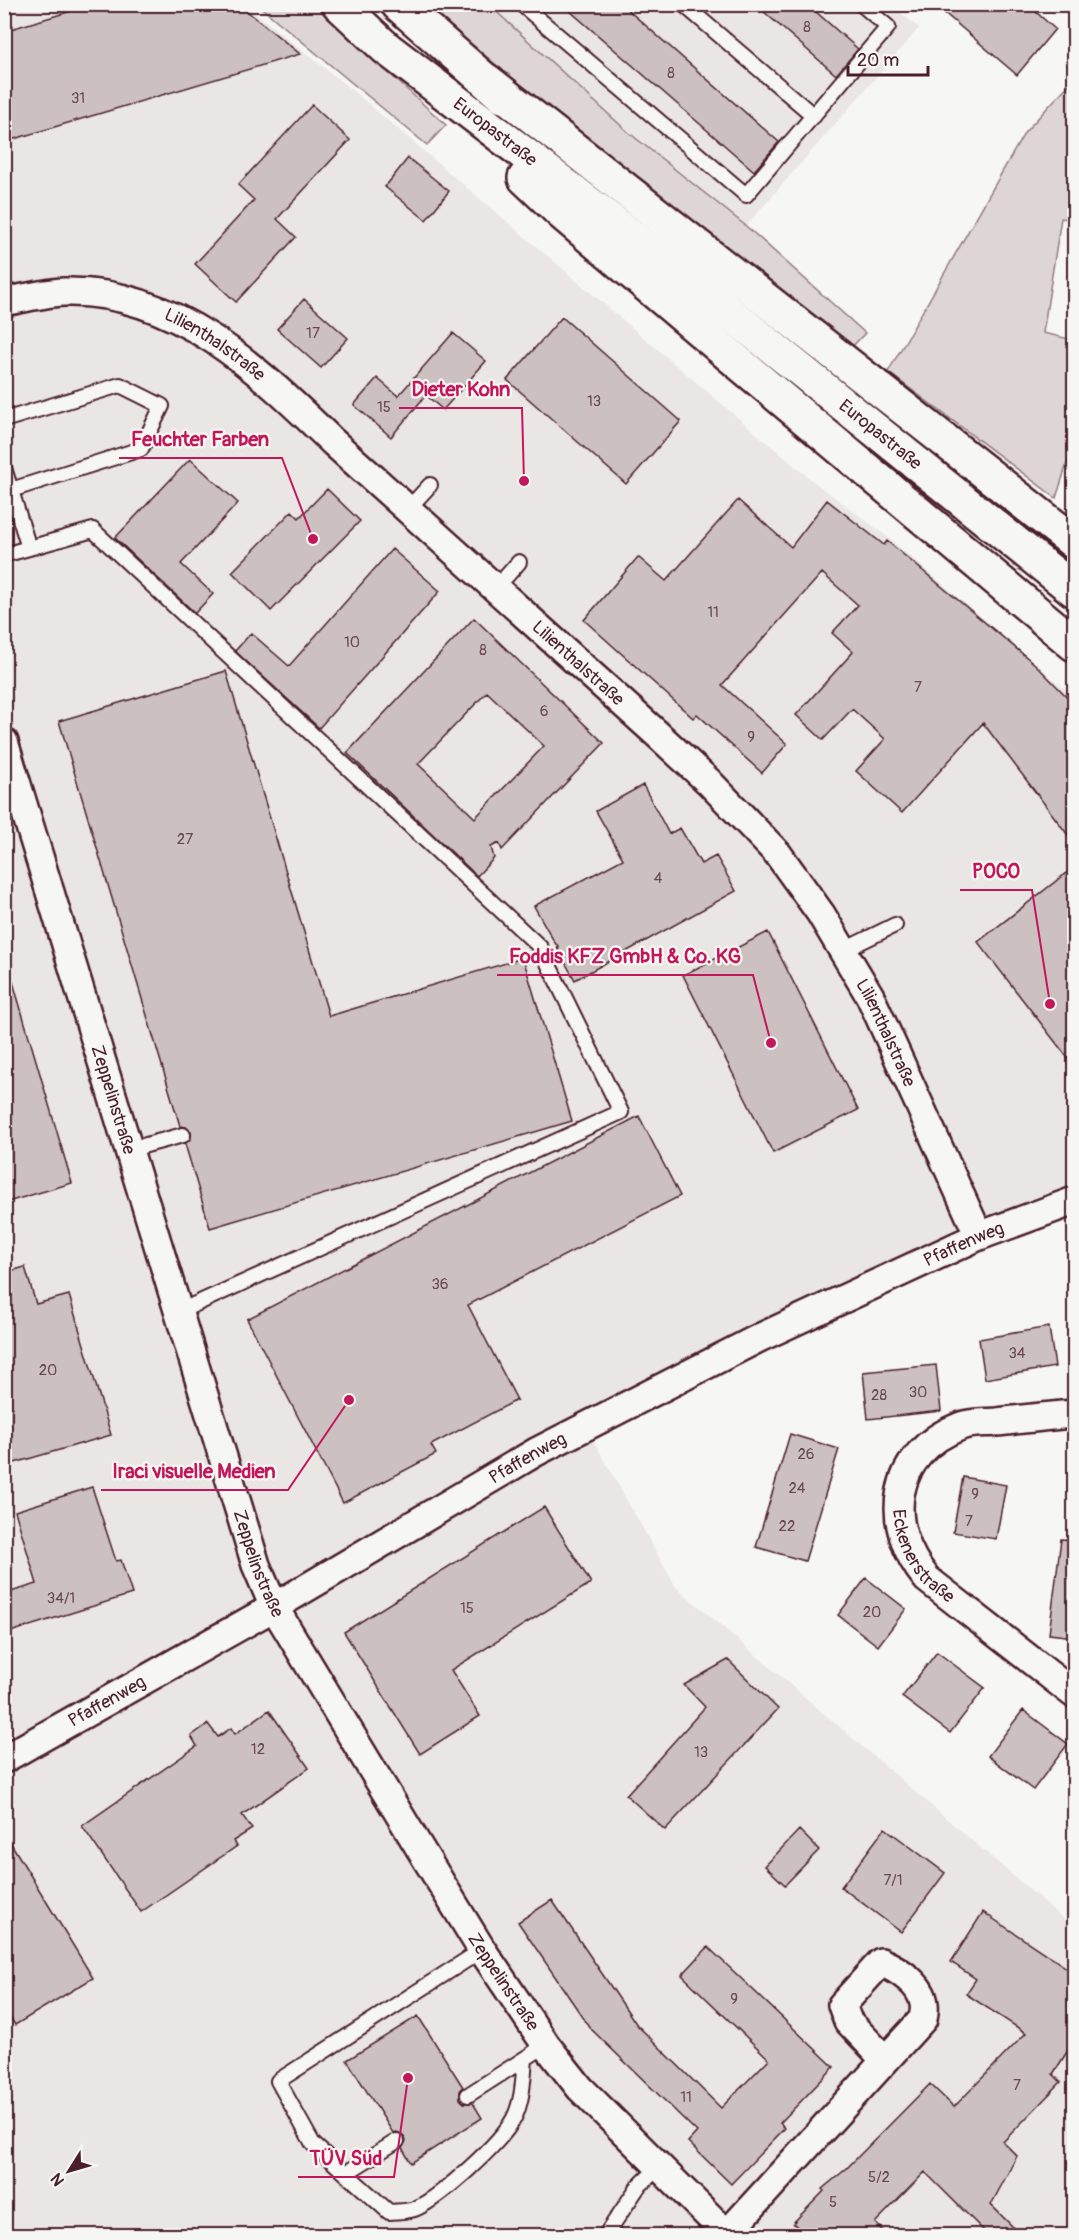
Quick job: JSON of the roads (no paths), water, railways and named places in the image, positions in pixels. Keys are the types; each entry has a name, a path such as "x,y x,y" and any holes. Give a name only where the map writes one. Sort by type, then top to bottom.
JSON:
{"highway":[{"name":"Europastraße","path":"339,4 386,48 685,277 1074,590"},
{"name":"Europastraße","path":"398,4 487,81 685,277"},
{"path":"386,48 563,214 1074,644"},
{"path":"487,81 1074,542"}],"street":[{"name":"Lilienthalstraße","path":"4,302 63,292 103,294 143,303 188,324 229,349 278,389 709,782 778,854 844,950 870,996 979,1236"},
{"name":"Zeppelinstraße","path":"4,742 256,1565 274,1607 482,1950 536,2052 580,2088 728,2235 885,2060"},
{"name":"Pfaffenweg","path":"4,1759 274,1607 536,1452 759,1338 979,1236 1074,1201"},
{"name":"Eckenerstraße","path":"1074,1414 969,1424 938,1436 911,1464 902,1487 899,1513 906,1547 914,1563 927,1579 1074,1694"}],"lane":[{"path":"521,4 746,195 888,27 861,4"},
{"path":"683,4 814,116"},
{"path":"4,420 120,385 162,406 141,448 11,490"},
{"path":"4,468 29,548"},
{"path":"408,509 430,485"},
{"path":"4,555 93,530 540,948 621,1112 178,1312"},
{"path":"496,588 519,562"},
{"path":"844,950 895,925"},
{"path":"128,1150 183,1135"},
{"path":"482,1950 278,2081 313,2144 389,2212 415,2209 446,2188 492,2145 513,2119 536,2052"},
{"path":"468,2096 536,2052"},
{"path":"346,2173 397,2141"},
{"path":"605,2235 638,2187 659,2166"}],"place":[{"name":"Dieter Kohn","path":"524,481"},
{"name":"Feuchter Farben","path":"313,539"},
{"name":"POCO","path":"1050,1004"},
{"name":"Foddis KFZ GmbH & Co. KG","path":"771,1043"},
{"name":"Iraci visuelle Medien","path":"349,1400"},
{"name":"TÜV Süd","path":"408,2078"}]}
